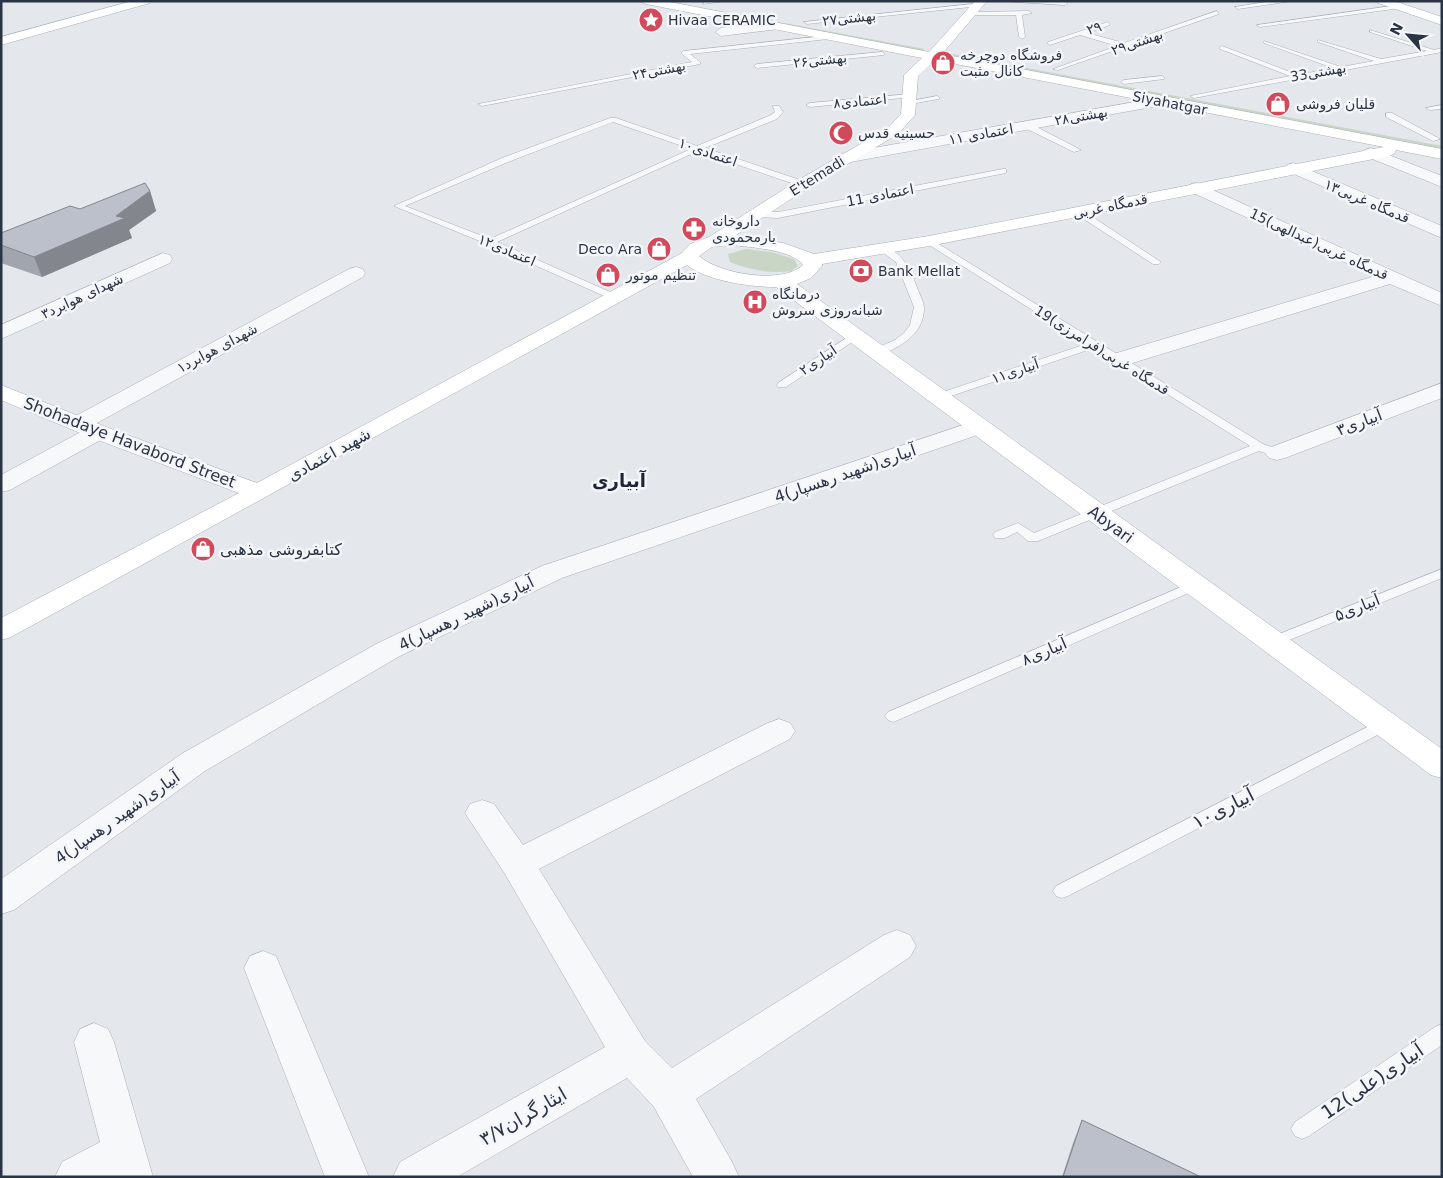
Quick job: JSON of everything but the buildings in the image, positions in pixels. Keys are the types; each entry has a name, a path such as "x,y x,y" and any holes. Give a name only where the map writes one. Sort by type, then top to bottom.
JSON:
{"street":[{"path":"1,41 146,1"},
{"path":"646,1 863,43 938,51"},
{"path":"1382,1 1442,21"},
{"name":"Siyahatgar","path":"701,2 874,34 938,51 1163,101 1439,140"},
{"path":"863,43 904,69 938,51 978,6"},
{"path":"721,32 775,26"},
{"path":"943,31 961,27"},
{"path":"961,27 956,40 957,44 972,51"},
{"path":"874,34 889,35"},
{"name":"Siyahatgar","path":"938,51 972,51 1194,96 1408,148 1442,154"},
{"name":"E'temadi","path":"715,241 845,158 893,132 908,115 910,99 904,69"},
{"name":"۲۸بهشتی","path":"1028,126 1163,101"},
{"name":"۱۱ اعتمادی","path":"845,158 1028,126"},
{"name":"قدمگاه غربی","path":"811,260 929,241 1293,168 1408,148"},
{"path":"1371,153 1442,182"},
{"name":"قدمگاه غربی۱۳","path":"1293,168 1442,233"},
{"name":"15قدمگاه غربی(عبدالهی)","path":"1197,188 1442,300"},
{"path":"654,275 705,270 731,276 780,281 793,279 808,273 813,266 811,260 804,255 769,246 732,240 715,241"},
{"name":"شهید اعتمادی","path":"1,630 689,257 692,250 715,241"},
{"path":"689,257 694,263 705,270"},
{"name":"۳شهدای هوابرد","path":"1,333 163,259"},
{"name":"شهدای هوابرد۱","path":"1,485 88,428 356,273"},
{"path":"1118,360 1392,277"},
{"name":"Abyari","path":"780,281 1442,766"},
{"name":"آبیاری۳","path":"1268,450 1442,390"},
{"name":"Shohadaye Havabord Street","path":"1,392 88,428 258,492"},
{"name":"4آبیاری(شهید رهسپار)","path":"1,899 194,762 388,650 552,572 978,427"},
{"path":"517,864 779,732"},
{"path":"482,813 517,864 631,1054 669,1092 717,1177"},
{"path":"669,1092 897,946"},
{"path":"263,968 347,1177"},
{"path":"77,1177 127,1165 94,1042"},
{"name":"ایثارگران۳/۷","path":"415,1177 631,1054"}],"lane":[{"path":"701,2 723,1"},
{"path":"1004,1 1064,3"},
{"path":"1238,7 1289,1"},
{"name":"۲۷بهشتی","path":"807,22 978,6 1029,13"},
{"path":"1260,25 1399,7"},
{"path":"1019,13 1022,37"},
{"name":"۲۹بهشتی","path":"1056,69 1217,13"},
{"name":"۲۹","path":"1050,43 1108,24"},
{"path":"1372,31 1433,51"},
{"path":"1080,33 1126,46"},
{"name":"۲۴بهشتی","path":"482,104 698,63 684,53 835,37"},
{"path":"1320,41 1380,61"},
{"path":"1266,42 1338,68"},
{"path":"1222,48 1296,76"},
{"name":"33بهشتی","path":"1194,96 1442,50"},
{"name":"۲۶بهشتی","path":"757,66 882,54"},
{"path":"1124,82 1162,78"},
{"name":"اعتمادی۸","path":"810,105 937,98"},
{"path":"1430,108 1442,107"},
{"path":"490,242 699,148 774,117 779,112 776,108"},
{"path":"1389,115 1439,140"},
{"name":"اعتمادی۱۰","path":"398,206 505,160 613,120 803,184"},
{"path":"997,127 1062,120"},
{"path":"1028,126 1077,150"},
{"name":"11 اعتمادی","path":"756,214 778,215 1003,171"},
{"name":"اعتمادی۱۲","path":"398,206 490,242 614,297"},
{"path":"1079,212 1156,262"},
{"path":"772,224 778,215"},
{"name":"19قدمگاه غربی(فرامرزی)","path":"929,241 1093,345 1268,450"},
{"path":"876,352 908,336 915,325 919,307 900,260 883,248"},
{"name":"آبیاری۲","path":"782,385 854,336"},
{"name":"آبیاری۱۱","path":"938,397 1093,345"},
{"name":"آبیاری۳","path":"1000,535 1018,528 1033,538 1268,450"},
{"name":"آبیاری۵","path":"1272,642 1442,573"},
{"name":"آبیاری۸","path":"893,716 1194,585"},
{"name":"آبیاری۱۰","path":"1062,891 1385,724"},
{"name":"12آبیاری(علی)","path":"1302,1129 1442,1033"}],"green space":[{"path":"664,1 925,49 921,51"},
{"path":"952,54 1442,146 1442,149 949,56"},
{"path":"746,249 771,252 794,259 798,266 791,271 768,272 730,262 728,254"}],"place":[{"name":"Hivaa CERAMIC","path":"651,20"},
{"name":"فروشگاه دوچرخه کانال مثبت","path":"943,63"},
{"name":"قلیان فروشی","path":"1278,104"},
{"name":"حسینیه قدس","path":"841,133"},
{"name":"داروخانه یارمحمودی","path":"694,229"},
{"name":"Deco Ara","path":"659,249"},
{"name":"Bank Mellat","path":"861,271"},
{"name":"تنظیم موتور","path":"608,275"},
{"name":"درمانگاه شبانه‌روزی سروش","path":"755,302"},
{"name":"کتابفروشی مذهبی","path":"203,549"}],"district":[{"name":"آبیاری","path":"619,481"}]}
